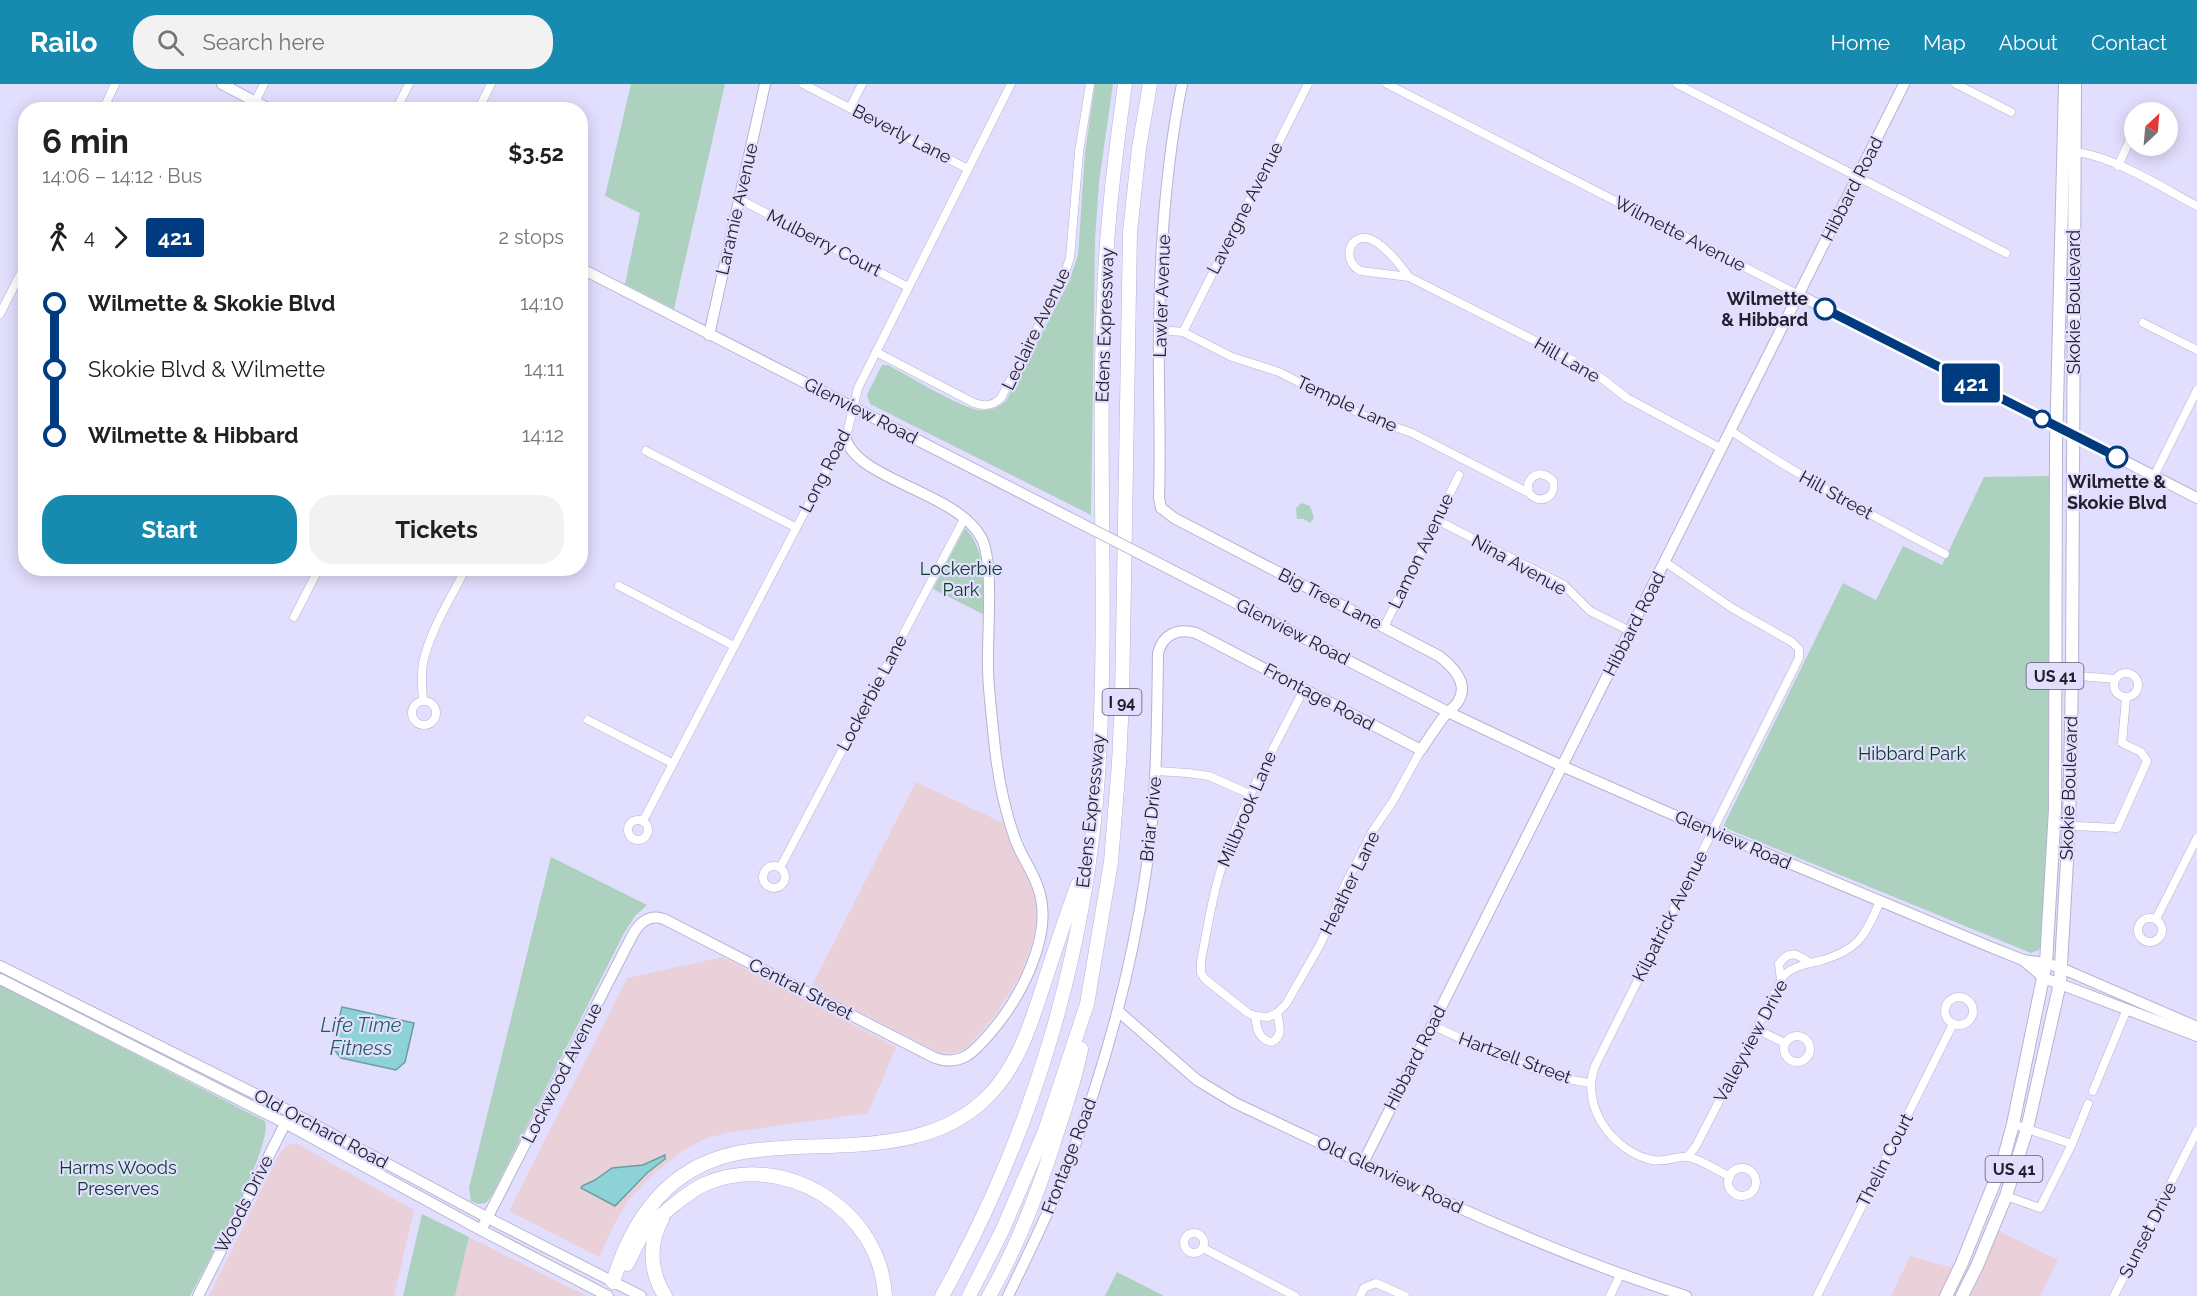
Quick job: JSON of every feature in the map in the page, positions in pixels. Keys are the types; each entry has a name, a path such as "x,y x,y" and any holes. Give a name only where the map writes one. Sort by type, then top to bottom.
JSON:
{"highway":[{"name":"Edens Expressway","path":"942,1296 980,1223 1007,1163 1046,1054 1073,950 1089,850 1098,777 1100,718 1101,442 1105,276 1114,166 1125,84"},
{"name":"Edens Expressway","path":"969,1296 1007,1220 1045,1131 1087,1004 1112,862 1122,699 1130,232 1139,148 1150,84"},
{"path":"613,1282 620,1259 646,1210 672,1183 704,1164 721,1157 760,1150 911,1139 946,1126 982,1102 1006,1073 1028,1031 1089,850"},
{"path":"989,1296 1040,1185 1075,1077 1083,1041 1087,1004"},
{"path":"613,1282 627,1264 644,1232 692,1192 716,1180 744,1175 771,1176 794,1181 829,1197 857,1224 879,1263 885,1296"},
{"path":"665,1296 658,1284 652,1250 656,1231 667,1212"}],"main road":[{"name":"Skokie Boulevard","path":"1962,1296 2006,1196 2027,1129 2060,983 2069,826 2074,435 2069,152 2065,84"},
{"name":"Skokie Boulevard","path":"1946,1296 1962,1263 2003,1161 2013,1124 2046,963 2054,825 2057,426 2069,152 2075,84"}],"street":[{"path":"107,102 115,84"},
{"path":"222,84 249,102"},
{"path":"255,102 264,84"},
{"path":"400,102 409,84"},
{"path":"482,102 491,84"},
{"name":"Laramie Avenue","path":"709,335 765,84"},
{"name":"Beverly Lane","path":"803,84 968,169"},
{"path":"850,108 862,84"},
{"name":"Long Road","path":"643,821 845,435 858,388 1011,84"},
{"name":"Leclaire Avenue","path":"876,352 974,404 989,406 1001,398 1062,281 1070,258 1079,152 1090,84"},
{"name":"Lawler Avenue","path":"1161,508 1159,498 1159,330 1162,247 1174,133 1182,84"},
{"name":"Lavergne Avenue","path":"1183,332 1308,84"},
{"name":"Wilmette Avenue","path":"1387,84 2197,498"},
{"path":"1677,84 2006,253"},
{"name":"Hibbard Road","path":"1362,1163 1904,84"},
{"path":"1956,84 2011,112"},
{"path":"2069,152 2089,153 2197,206"},
{"path":"2118,166 2124,153"},
{"name":"Mulberry Court","path":"739,199 908,287"},
{"name":"Hill Lane","path":"1409,277 1397,261 1374,241 1368,238 1359,239 1351,246 1349,257 1354,268 1361,271 1409,277 1567,357 1635,403 1722,449"},
{"name":"Glenview Road","path":"588,275 853,407 1448,712 1562,766 2023,960 2046,963 2061,968 2197,1027"},
{"path":"0,314 18,279"},
{"path":"2143,323 2197,350"},
{"name":"Temple Lane","path":"1159,330 1183,332 1232,357 1279,372 1367,417 1412,433 1529,494"},
{"path":"2154,476 2197,390"},
{"name":"Hill Street","path":"1731,431 1827,492 1945,554"},
{"path":"845,435 846,443 851,451 867,464 952,508 964,519"},
{"path":"646,451 795,527"},
{"name":"Lamon Avenue","path":"1384,627 1459,476"},
{"name":"Big Tree Lane","path":"1161,508 1174,518 1439,656 1458,673 1462,689 1459,700 1448,712"},
{"name":"Lockerbie Lane","path":"780,868 964,519"},
{"name":"Central Street","path":"647,919 659,917 664,919 935,1058 949,1062 956,1061 969,1055 986,1038 1018,993 1036,949 1043,913 1037,885 1014,839 1004,805 989,684 986,552 980,536 964,519"},
{"name":"Nina Avenue","path":"1437,520 1564,585 1590,612 1630,631"},
{"name":"Kilpatrick Avenue","path":"1591,1083 1595,1066 1798,663 1800,653 1792,642 1732,608 1665,562"},
{"path":"294,617 315,576"},
{"path":"423,700 422,673 427,651 462,576"},
{"path":"619,586 734,646"},
{"name":"Frontage Road","path":"1174,632 1186,630 1196,633 1420,750"},
{"name":"Briar Drive","path":"1118,1011 1146,870 1156,771 1158,653 1164,639 1174,632"},
{"path":"2055,674 2116,679"},
{"path":"2122,674 2129,674 2138,681 2136,693 2126,698 2115,691 2114,685 2116,679 2122,674"},
{"name":"Millbrook Lane","path":"1277,1013 1281,1031 1279,1036 1272,1042 1265,1041 1260,1035 1255,1016 1210,984 1201,973 1201,968 1218,880 1250,794 1304,689"},
{"path":"2054,825 2117,828 2147,761 2141,752 2122,743 2126,698"},
{"path":"1420,750 1448,712"},
{"path":"588,720 672,763"},
{"name":"Heather Lane","path":"1255,1016 1268,1017 1277,1013 1286,1004 1321,943 1345,885 1372,832 1393,801 1420,750"},
{"path":"1156,771 1188,772 1209,776 1250,794"},
{"path":"2156,919 2197,838"},
{"name":"Valleyview Drive","path":"1688,1156 1696,1146 1781,980 1789,970 1837,955 1856,945 1868,930 1880,901"},
{"name":"Lockwood Avenue","path":"481,1230 633,934 639,924 647,919"},
{"path":"1781,980 1779,964 1784,956 1790,953 1798,954 1810,963"},
{"name":"Glenview Road","path":"2023,960 2044,978 2197,1036"},
{"name":"Old Orchard Road","path":"0,966 291,1112 488,1218 641,1296"},
{"name":"Old Orchard Road","path":"0,980 285,1124 608,1296"},
{"path":"2093,1091 2127,1009"},
{"name":"Frontage Road","path":"1008,1296 1068,1162 1096,1086 1118,1011"},
{"name":"Old Glenview Road","path":"1118,1011 1206,1086 1234,1103 1508,1230 1620,1275 1686,1296"},
{"name":"Thelin Court","path":"1817,1296 1953,1024"},
{"name":"Hartzell Street","path":"1432,1025 1534,1068 1591,1083 1594,1106 1611,1136 1620,1145 1637,1155 1655,1161 1688,1156"},
{"path":"1756,1029 1785,1043"},
{"path":"2006,1196 2040,1208 2072,1144 2088,1104"},
{"name":"Woods Drive","path":"198,1296 291,1112"},
{"path":"2013,1124 2072,1144"},
{"name":"Sunset Drive","path":"2114,1296 2197,1131"},
{"path":"1688,1156 1730,1177"},
{"path":"1203,1248 1295,1296"},
{"path":"1610,1296 1620,1275"},
{"path":"1360,1296 1369,1284 1376,1283 1405,1296"}],"shaded area":[{"path":"916,782 1003,823 1014,852 1033,889 1037,907 1032,943 1021,974 994,1017 966,1049 953,1053 938,1052 811,987"},
{"path":"723,957 896,1047 868,1113 726,1133 704,1139 683,1151 656,1172 630,1198 599,1257 509,1211 627,978"},
{"path":"296,1143 414,1210 394,1296 209,1296 279,1154 287,1145"},
{"path":"1999,1231 2058,1260 2040,1296 1968,1296"},
{"path":"469,1237 587,1296 455,1296"},
{"path":"1910,1256 1953,1268 1939,1296 1891,1296"}],"green space":[{"path":"631,84 725,84 674,309 625,284 640,213 605,196"},
{"path":"1095,84 1113,84 1099,182 1095,240 1091,515 870,404 867,395 882,365 888,365 948,398 972,408 991,409 1006,401 1069,282 1078,255 1085,153"},
{"name":"Hibbard Park","path":"2051,476 2048,846 2041,949 2031,953 1723,827 1843,583 1876,600 1903,546 1942,565 1984,477"},
{"path":"1301,503 1310,506 1314,518 1310,523 1304,519 1297,519 1296,508"},
{"name":"Lockerbie Park","path":"965,528 972,537 980,557 983,614 933,589"},
{"path":"551,857 647,905 635,916 624,933 492,1195 486,1203 478,1204 471,1201 469,1188"},
{"name":"Harms Woods Preserves","path":"0,985 265,1121 265,1135 249,1180 190,1296 0,1296"},
{"path":"422,1214 469,1237 455,1296 403,1296"},
{"path":"1117,1272 1164,1296 1105,1296"}],"water":[{"name":"Life Time Fitness","path":"342,1007 414,1023 405,1062 396,1070 341,1058 332,1047"},
{"path":"665,1155 665,1159 647,1173 615,1206 581,1188 612,1168 643,1165"}],"bus line":[{"name":"421","path":"1825,309 2117,457"}],"place":[{"name":"Wilmette & Hibbard","path":"1825,309"},
{"name":"Wilmette & Skokie Blvd","path":"2117,457"}]}
